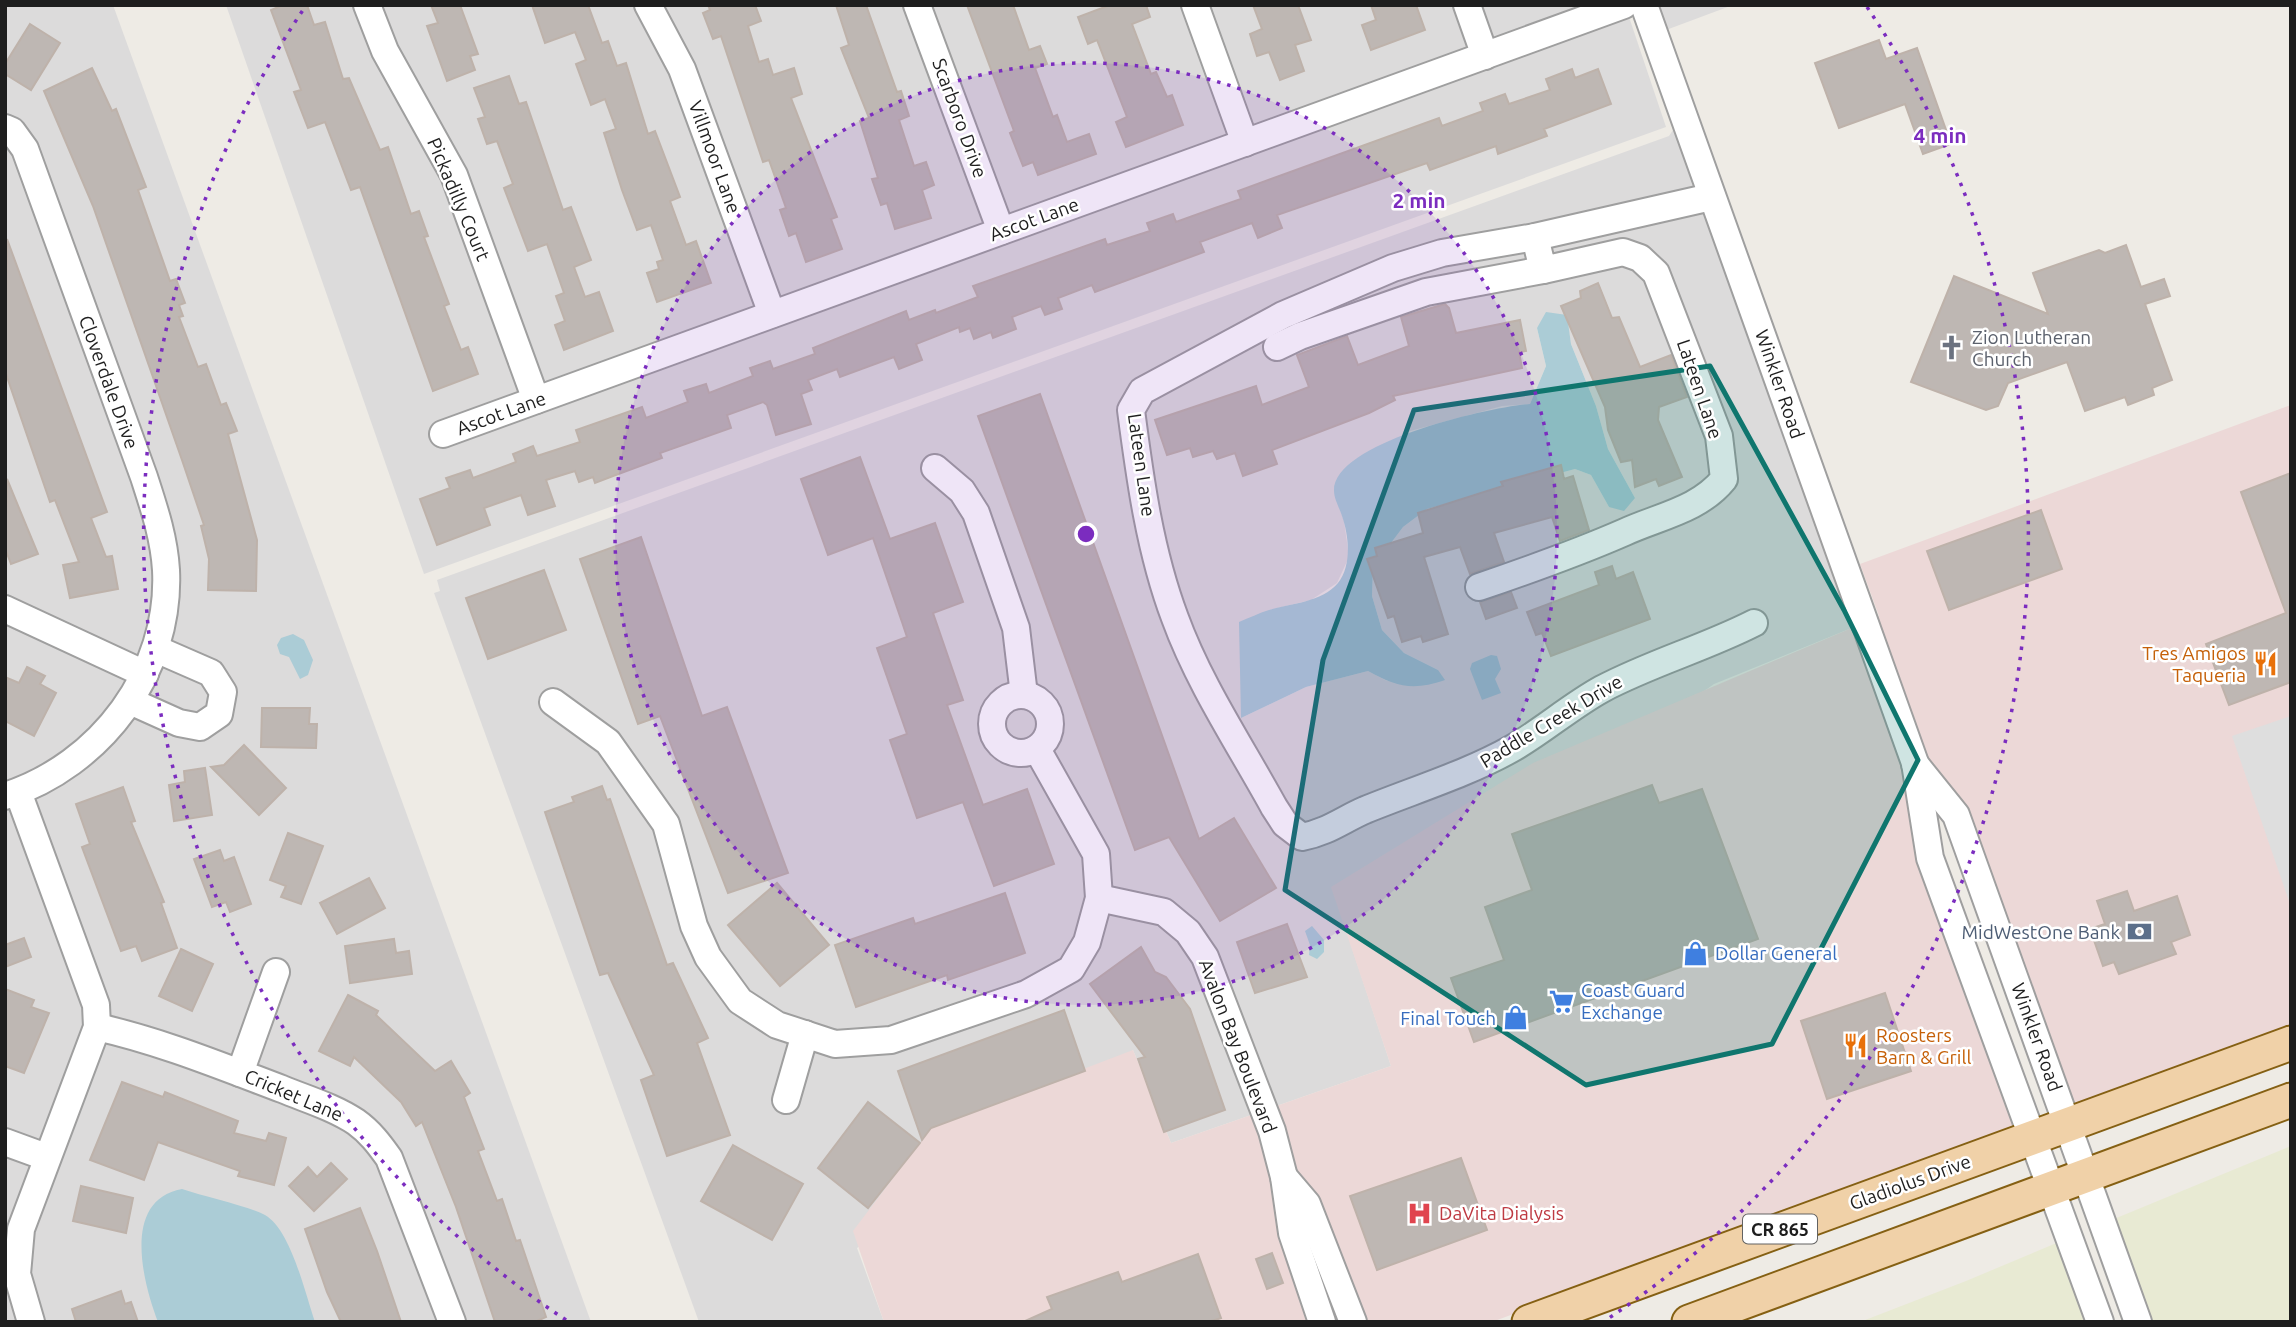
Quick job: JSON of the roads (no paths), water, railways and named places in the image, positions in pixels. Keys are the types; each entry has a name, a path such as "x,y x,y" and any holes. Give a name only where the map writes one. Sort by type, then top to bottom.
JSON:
{"main road":[{"name":"Gladiolus Drive","path":"1529,1322 2291,1043"},
{"path":"1689,1322 2051,1191 2291,1100"}],"street":[{"name":"Pickadilly Court","path":"367,5 385,51 454,175 536,400"},
{"name":"Villmoor Lane","path":"648,5 682,69 772,314"},
{"name":"Scarboro Drive","path":"918,5 1001,231"},
{"path":"1195,5 1245,143"},
{"path":"1467,5 1485,56"},
{"name":"Ascot Lane","path":"443,434 1625,5"},
{"name":"Winkler Road","path":"1644,5 1915,763 1930,858 2100,1322"},
{"name":"Cloverdale Drive","path":"5,128 12,131 25,149 159,525 165,562 165,599 156,649 130,701 112,727 62,771 12,794"},
{"name":"Lateen Lane","path":"1347,818 1324,833 1302,836 1285,824 1196,664 1175,620 1160,575 1131,410 1142,391 1283,316 1376,274 1442,253 1535,237 1711,197"},
{"path":"1277,347 1426,292 1543,270 1535,237"},
{"name":"Lateen Lane","path":"1479,587 1595,547 1694,505 1713,493 1724,479 1719,436 1656,273 1640,258 1623,252 1543,270"},
{"path":"1376,274 1385,306"},
{"path":"935,468 962,491 976,513 1016,628 1024,695"},
{"path":"5,609 145,674"},
{"name":"Paddle Creek Drive","path":"1347,818 1492,759 1533,736 1591,695 1635,672 1754,623"},
{"path":"130,701 179,723 200,727 219,714 223,692 211,673 156,649"},
{"path":"1024,695 1042,703 1048,712 1049,734 1037,749 1027,753 1007,751 994,736 991,724 998,705 1013,696 1024,695"},
{"path":"553,702 608,741 666,824 694,926 708,957 740,1001 777,1026 835,1044 891,1040 1026,994 1071,969 1087,942 1099,898 1096,854 1037,749"},
{"name":"Winkler Road","path":"1915,763 1956,815 2138,1322"},
{"path":"12,794 96,1005 97,1027 46,1157 17,1250 17,1274 31,1322"},
{"name":"Avalon Bay Boulevard","path":"1099,898 1164,912 1188,932 1205,957 1272,1131 1284,1177 1292,1233 1322,1322"},
{"path":"240,1073 276,971"},
{"name":"Cricket Lane","path":"97,1027 159,1044 336,1111 373,1137 389,1158 452,1322"},
{"path":"786,1100 805,1034"},
{"path":"5,1142 46,1157"},
{"name":"Avalon Bay Boulevard","path":"1284,1177 1307,1204 1353,1322"}],"water":[{"path":"1546,312 1567,315 1571,344 1596,406 1608,449 1635,498 1624,511 1609,507 1591,475 1575,469 1427,509 1403,527 1373,567 1372,596 1382,630 1404,653 1438,670 1445,680 1405,686 1368,671 1306,687 1241,718 1239,622 1265,611 1323,595 1338,583 1346,568 1348,541 1334,491 1341,473 1359,457 1417,430 1483,412 1530,404 1546,366 1537,328"},
{"path":"293,634 304,640 313,660 308,675 300,679 289,657 280,654 277,645 281,638"},
{"path":"1491,655 1497,656 1501,669 1495,679 1501,693 1482,700 1470,669 1472,663"},
{"path":"1312,926 1324,940 1324,952 1317,959 1309,955 1310,945 1305,931"},
{"path":"182,1189 257,1211 274,1223 290,1248 315,1322 158,1322 143,1266 141,1245 144,1226 150,1209 163,1196"}],"place":[{"name":"Zion Lutheran Church","path":"1952,348"},
{"name":"Tres Amigos Taqueria","path":"2266,664"},
{"name":"MidWestOne Bank","path":"2140,932"},
{"name":"Dollar General","path":"1695,953"},
{"name":"Coast Guard Exchange","path":"1561,1001"},
{"name":"Final Touch","path":"1516,1018"},
{"name":"Roosters Barn & Grill","path":"1856,1046"},
{"name":"DaVita Dialysis","path":"1419,1213"}]}
